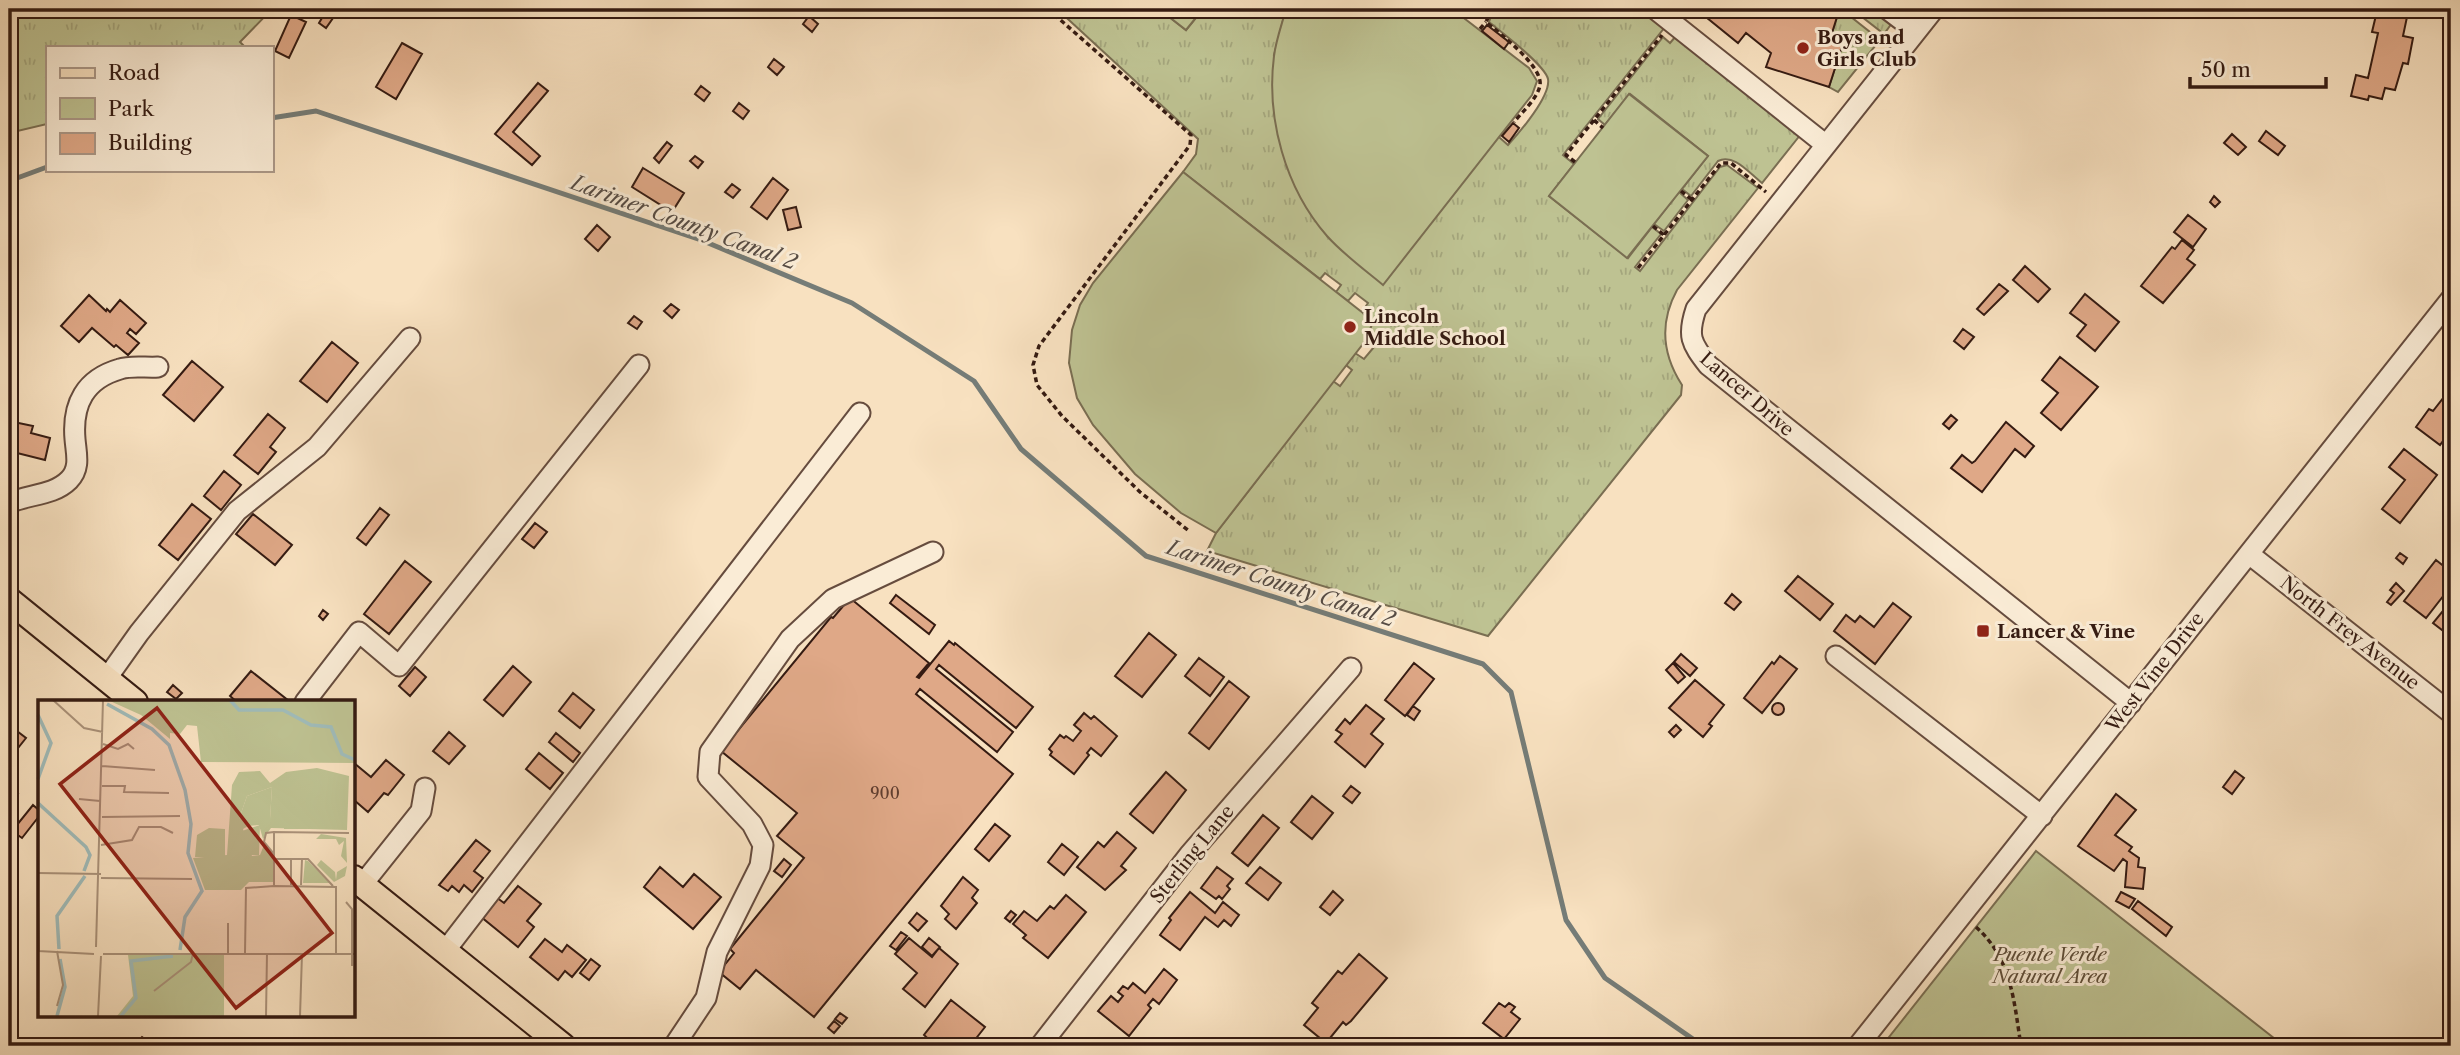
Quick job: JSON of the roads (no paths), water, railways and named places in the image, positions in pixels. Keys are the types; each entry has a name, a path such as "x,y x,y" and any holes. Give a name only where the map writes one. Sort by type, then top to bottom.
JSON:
{"main road":[{"path":"9,600 133,700"},
{"path":"358,881 563,1046"}],"street":[{"path":"1655,9 1826,145"},
{"path":"1887,9 1916,32"},
{"name":"Lancer Drive","path":"1934,9 1696,309 1691,338 1695,349 1708,365 2131,703"},
{"name":"West Vine Drive","path":"1858,1046 2451,299"},
{"path":"2435,319 2451,331"},
{"path":"107,678 139,632 237,511 317,447 410,338"},
{"path":"307,700 359,632 399,666 639,365"},
{"path":"9,503 55,489 70,479 77,466 74,424 80,396 91,382 121,368 158,367"},
{"path":"445,951 860,413"},
{"path":"674,1046 706,998 717,952 760,866 763,845 752,824 708,777 710,752 790,639 833,599 933,552"},
{"name":"North Frey Avenue","path":"2249,554 2451,713"},
{"path":"1836,656 2042,816"},
{"name":"Sterling Lane","path":"1040,1046 1189,855 1351,668"},
{"path":"358,881 421,811 425,788"}],"waterway":[{"name":"Larimer County Canal 2","path":"273,118 316,111 701,240 852,303 974,381 1021,449 1146,556 1483,664 1511,692 1566,920 1605,978 1703,1046"},
{"name":"Larimer County Canal 2","path":"9,181 46,167"}],"place":[{"name":"Boys and Girls Club","path":"1803,48"},
{"name":"Lincoln Middle School","path":"1350,327"},
{"name":"Lancer & Vine","path":"1983,631"}],"park label":[{"name":"Puente Verde Natural Area","path":"2050,965"}]}
